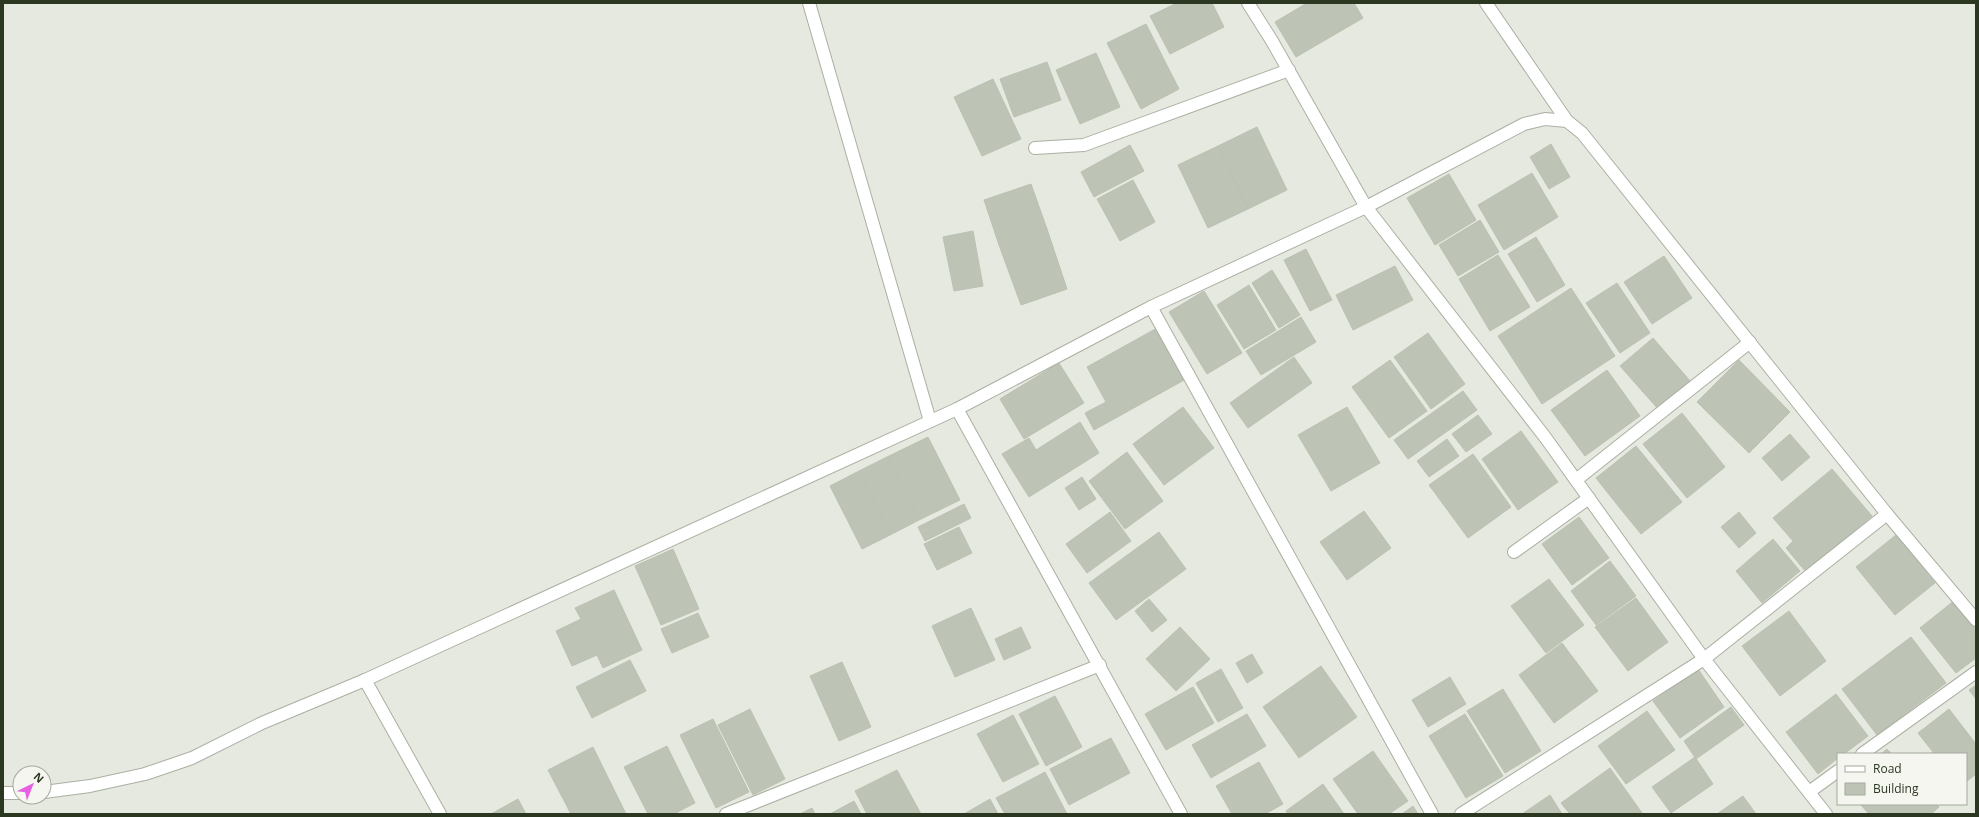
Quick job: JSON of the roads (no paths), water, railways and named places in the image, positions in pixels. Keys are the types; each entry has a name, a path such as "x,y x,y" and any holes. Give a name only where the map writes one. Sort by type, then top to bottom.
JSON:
{"street":[{"path":"809,3 930,421"},
{"path":"1248,3 1289,70 1366,207 1545,437 1704,659 1826,814"},
{"path":"1486,3 1567,121 1582,133 1887,514 1976,620"},
{"path":"1035,148 1084,145 1289,70"},
{"path":"52,791 90,786 145,774 192,758 262,723 365,680 930,421 1151,306 1366,207 1524,124 1545,119 1567,121"},
{"path":"1151,306 1432,814"},
{"path":"1576,480 1750,342"},
{"path":"957,408 1181,814"},
{"path":"1514,552 1589,498"},
{"path":"1464,813 1704,659 1887,514"},
{"path":"726,814 1100,665"},
{"path":"1863,753 1976,672"},
{"path":"365,680 440,814"},
{"path":"1809,792 1837,772"}]}
